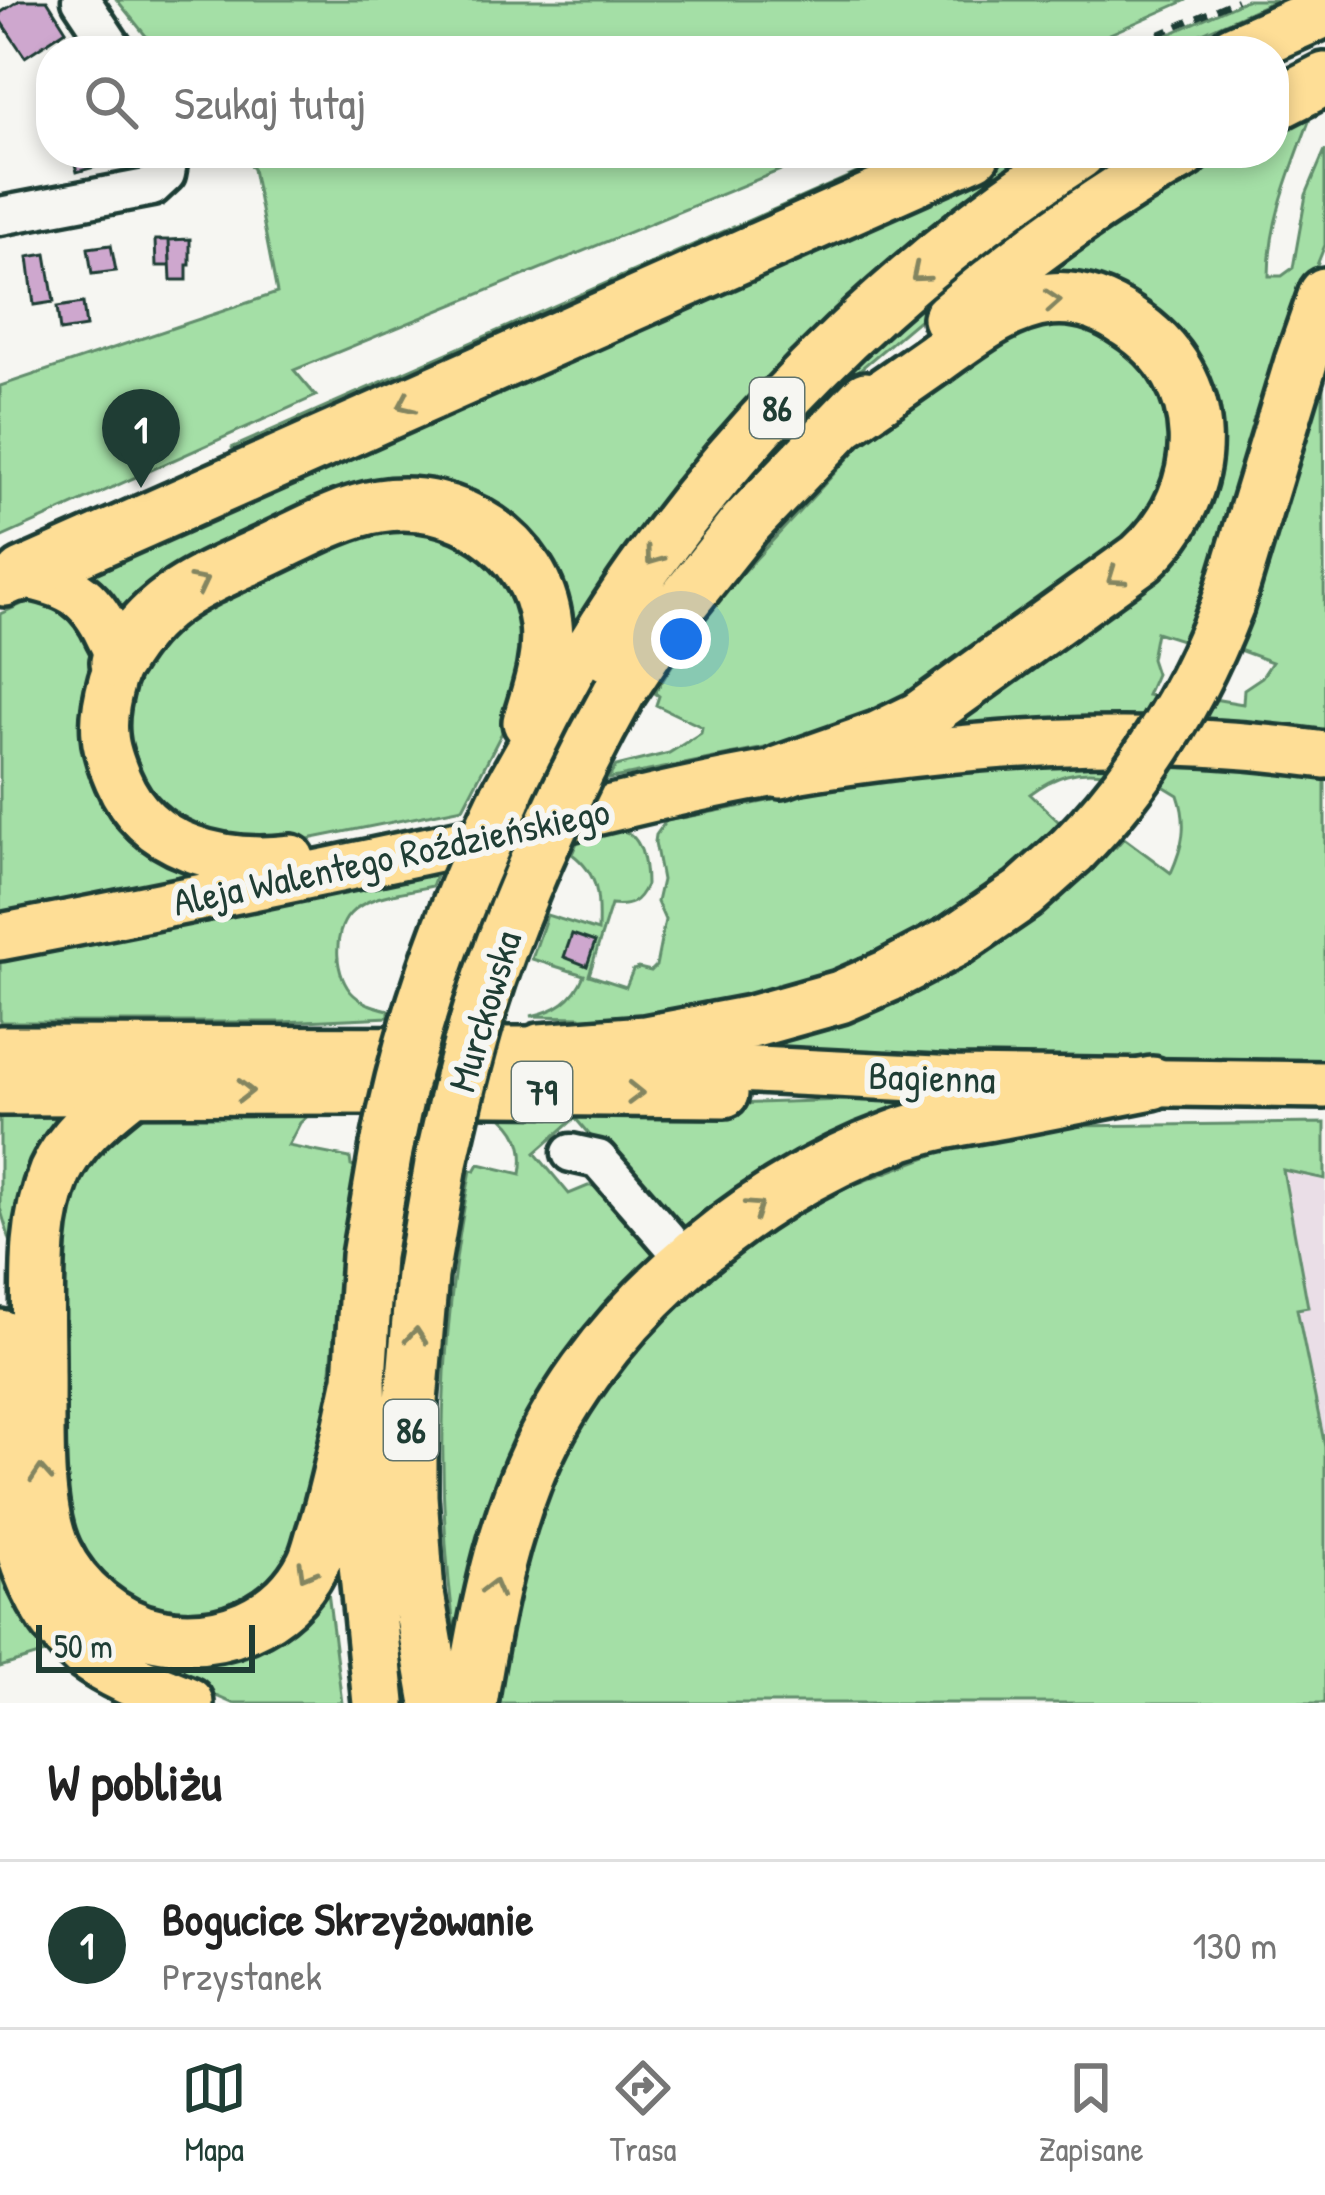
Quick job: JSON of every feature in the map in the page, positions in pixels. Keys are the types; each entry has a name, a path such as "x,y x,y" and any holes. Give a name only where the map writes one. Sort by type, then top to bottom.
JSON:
{"highway":[{"path":"1268,36 1325,11"},
{"path":"1289,97 1325,79"},
{"path":"12,580 940,168"},
{"name":"86","path":"537,724 648,563 784,399 851,332 956,242 1058,168"},
{"name":"86","path":"845,421 910,351 1015,264 1159,168"},
{"path":"540,1050 645,1042 752,1022 839,997 953,942 1023,894 1072,850 1139,771 1204,660 1227,606 1325,294"},
{"path":"781,772 919,718 1141,558 1161,541 1188,492 1196,439 1186,391 1162,351 1114,312 1061,298 1013,308 983,325 845,421"},
{"name":"Murckowska","path":"437,1703 418,1594 411,1424 422,1275 464,1061 490,980 556,812 620,691 659,632 744,525 845,421"},
{"path":"117,662 153,614 199,583 360,510 401,503 424,505 460,514 487,529 534,579 547,628 537,724"},
{"name":"Murckowska","path":"380,1703 364,1554 360,1379 368,1256 401,1072 470,873 537,724"},
{"path":"471,1703 484,1621 506,1541 524,1483 548,1431 600,1356 686,1260 782,1190 892,1137 1152,1083"},
{"path":"128,1092 66,1152 48,1191 40,1232 39,1446 44,1512 54,1550 70,1575 111,1616 154,1634 178,1639 221,1636 265,1616 289,1596 314,1563 360,1379"},
{"path":"0,1336 3,1513 24,1582 52,1623 80,1649 114,1671 187,1703"}],"main road":[{"path":"12,580 69,587 86,599 106,628 117,662 105,715 110,763 123,792 147,823 166,838 244,861 413,853"},
{"path":"781,772 1052,741 1195,741 1325,754"},
{"name":"Aleja Walentego Roździeńskiego","path":"0,937 781,772"},
{"name":"79","path":"0,1049 540,1050"},
{"name":"Bagienna","path":"540,1050 736,1069 956,1080 1325,1085"},
{"name":"79","path":"0,1092 736,1094 956,1080"}],"street":[{"path":"81,0 105,36"},
{"path":"0,217 152,187 167,168"},
{"path":"571,1153 598,1160 686,1260"}],"path":[{"path":"1154,36 1237,0"}],"shaded area":[{"path":"1283,1168 1325,1179 1325,1616"}],"green space":[{"path":"117,0 1187,0 1105,36 146,36"},
{"path":"1246,0 1276,0 1196,36 1166,36"},
{"path":"1315,105 1278,210 1269,276 1282,276 1293,268 1306,195 1325,150 1325,245 1302,302 1198,633 1189,629 1184,641 1156,632 1151,659 1156,674 1147,695 1159,697 1145,721 946,732 941,724 1131,588 1211,410 1036,279 1155,191 1196,168 1289,168 1289,118"},
{"path":"786,168 294,370 316,396 0,538 0,386 277,293 253,169"},
{"path":"868,168 896,168 258,449 231,448"},
{"path":"984,168 1026,168 574,638 451,491 124,616 85,577 86,564"},
{"path":"1088,168 1125,168 978,270 827,397 649,592 843,363"},
{"path":"1081,320 1155,370 1178,438 1152,521 948,680 840,733 608,779 616,766 669,753 701,733 702,727 656,705 659,696 655,693 687,641 728,589 877,427 992,330"},
{"path":"1323,375 1325,736 1199,722 1213,699 1243,704 1244,689 1262,677 1272,662 1231,647"},
{"path":"430,526 496,564 531,635 511,715 463,808 303,840 237,844 173,818 145,782 130,739 129,696 135,675 174,617 380,527"},
{"path":"36,598 63,603 96,641 92,691 197,874 196,878 0,919 0,614"},
{"path":"1119,758 1108,774 1067,775 1030,794 1059,822 1051,831 1057,836 895,952 729,1008 581,1021 580,1017 531,1016 563,1003 584,975 532,959 547,915 598,931 593,879 572,854 579,838 617,830 632,836 641,851 646,885 632,902 611,905 589,975 626,987 633,970 651,971 656,966 665,920 657,902 662,880 655,842 666,821 905,774"},
{"path":"1177,759 1325,774 1325,1066 683,1053 1106,841 1116,847 1124,838 1171,873 1181,844 1183,816 1178,795 1160,784"},
{"path":"439,868 432,886 358,907 340,932 339,966 347,987 362,1001 389,1010 389,1017 282,1022 0,1022 0,956"},
{"path":"906,1098 931,1101 689,1233 669,1228 575,1118 535,1153 569,1194 602,1185 662,1244 457,1650 445,1529 446,1350 471,1170 479,1164 521,1174 518,1139 495,1112"},
{"path":"0,1105 85,1107 45,1163 24,1237 24,1470 37,1542 51,1575 73,1605 113,1637 145,1650 190,1656 229,1650 264,1636 327,1584 342,1703 232,1703 109,1649 51,1595 31,1554 19,1505 14,1275 11,1243 0,1208"},
{"path":"151,1107 311,1113 288,1146 350,1158 351,1166 357,1168 335,1325 319,1505 266,1596 197,1621 110,1594 63,1519 57,1225 88,1150"},
{"path":"1325,1123 1325,1179 1283,1170 1308,1307 1297,1309 1325,1447 1325,1703 487,1703 510,1577 578,1417 646,1328 772,1224 858,1183 951,1148 1067,1126"},
{"path":"0,1566 10,1588 55,1650 0,1667"}],"building":[{"path":"20,0 47,0 66,30 57,36 36,36 36,50 25,57 0,13"},
{"path":"190,239 187,280 171,280 169,240"},
{"path":"155,240 169,240 170,266 156,266"},
{"path":"111,245 116,271 92,274 88,248"},
{"path":"46,254 54,302 34,305 28,257"},
{"path":"83,303 86,327 60,331 57,307"},
{"path":"572,934 595,942 587,966 564,957"}],"place":[{"name":"Bogucice Skrzyżowanie","path":"141,488"}]}
